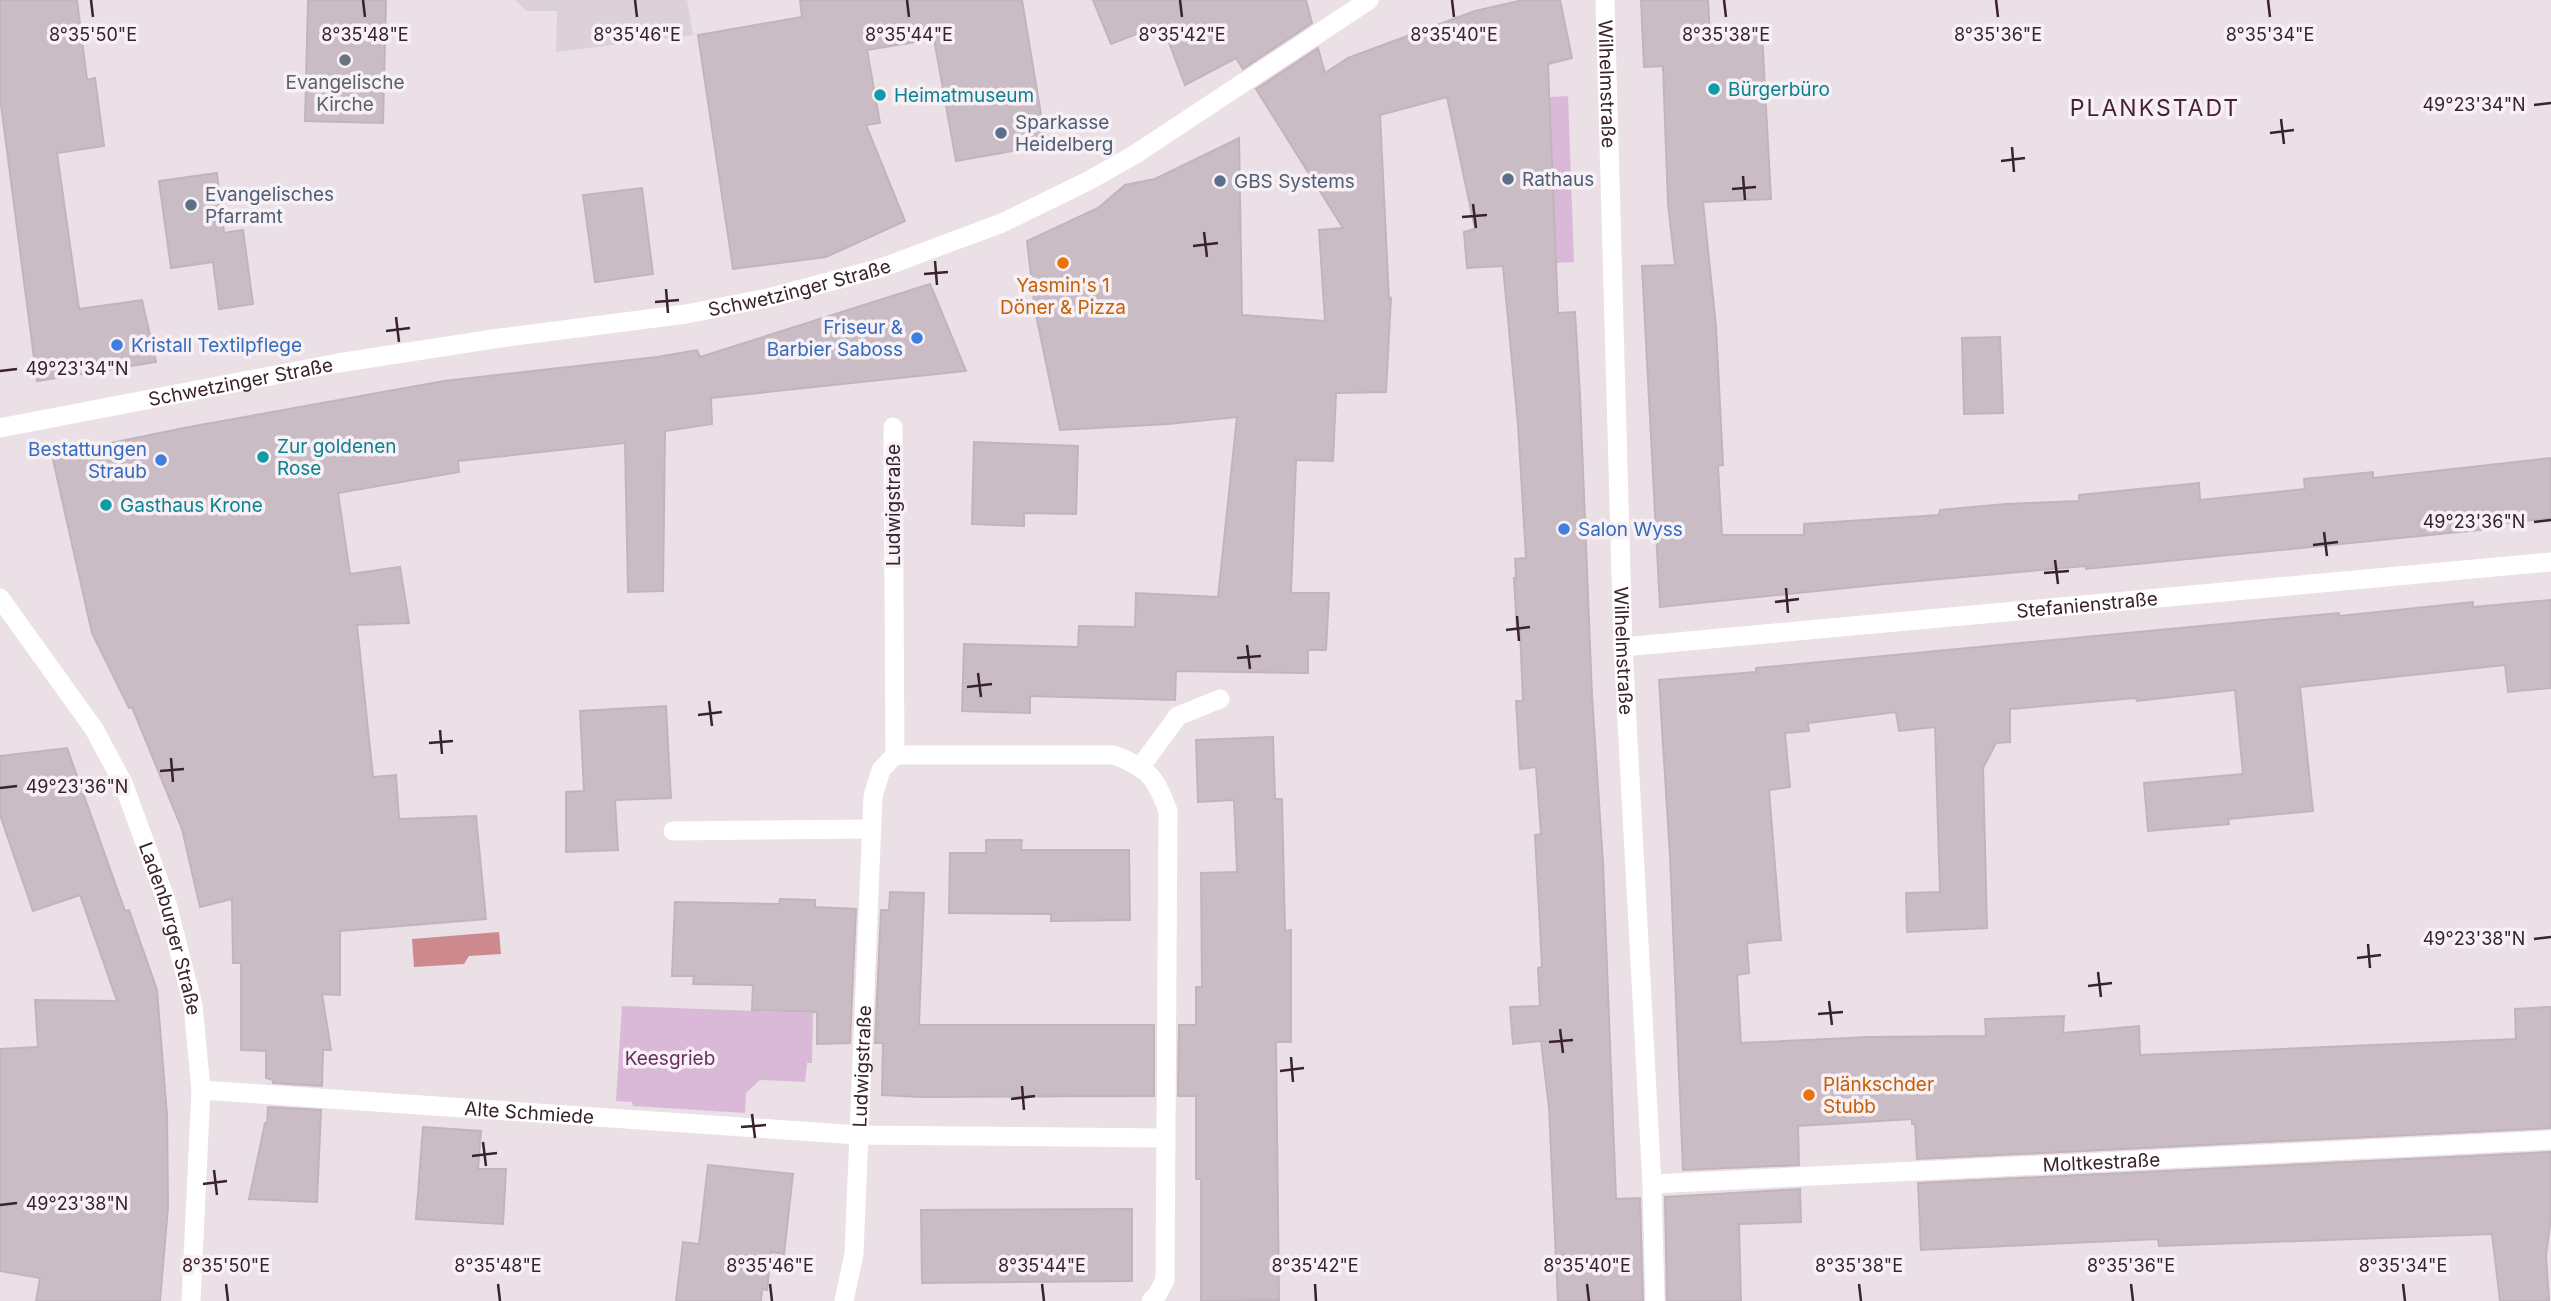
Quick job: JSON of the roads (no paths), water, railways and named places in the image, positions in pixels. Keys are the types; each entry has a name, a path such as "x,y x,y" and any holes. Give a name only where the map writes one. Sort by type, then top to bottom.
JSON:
{"street":[{"name":"Schwetzinger Straße","path":"0,428 338,363 500,338 686,314 768,298 881,268 1002,223 1088,181 1134,155 1342,9 1369,0"},
{"name":"Wilhelmstraße","path":"1605,0 1623,647 1655,1301"},
{"name":"Ludwigstraße","path":"844,1301 854,1254 873,796 881,770 895,755 893,427"},
{"name":"Stefanienstraße","path":"1623,647 2551,562"},
{"name":"Ladenburger Straße","path":"0,598 94,729 123,783 166,900 193,1005 201,1090 191,1301"},
{"path":"1141,766 1178,716 1220,699"},
{"path":"895,755 1114,755 1141,766 1158,786 1168,811 1165,1280 1151,1301"},
{"path":"673,831 870,829"},
{"name":"Alte Schmiede","path":"201,1090 859,1135"},
{"path":"859,1135 1164,1138"},
{"name":"Moltkestraße","path":"1651,1184 2551,1140"}],"place":[{"name":"Evangelische Kirche","path":"345,60"},
{"name":"Bürgerbüro","path":"1714,89"},
{"name":"Heimatmuseum","path":"880,95"},
{"name":"Sparkasse Heidelberg","path":"1001,133"},
{"name":"Rathaus","path":"1508,179"},
{"name":"GBS Systems","path":"1220,181"},
{"name":"Evangelisches Pfarramt","path":"191,205"},
{"name":"Yasmin's 1 Döner & Pizza","path":"1063,263"},
{"name":"Friseur & Barbier Saboss","path":"917,338"},
{"name":"Kristall Textilpflege","path":"117,345"},
{"name":"Zur goldenen Rose","path":"263,457"},
{"name":"Bestattungen Straub","path":"161,460"},
{"name":"Gasthaus Krone","path":"106,505"},
{"name":"Salon Wyss","path":"1564,529"},
{"name":"Plänkschder Stubb","path":"1809,1095"}],"district":[{"name":"PLANKSTADT","path":"2155,108"}],"park label":[{"name":"Keesgrieb","path":"670,1058"}]}
